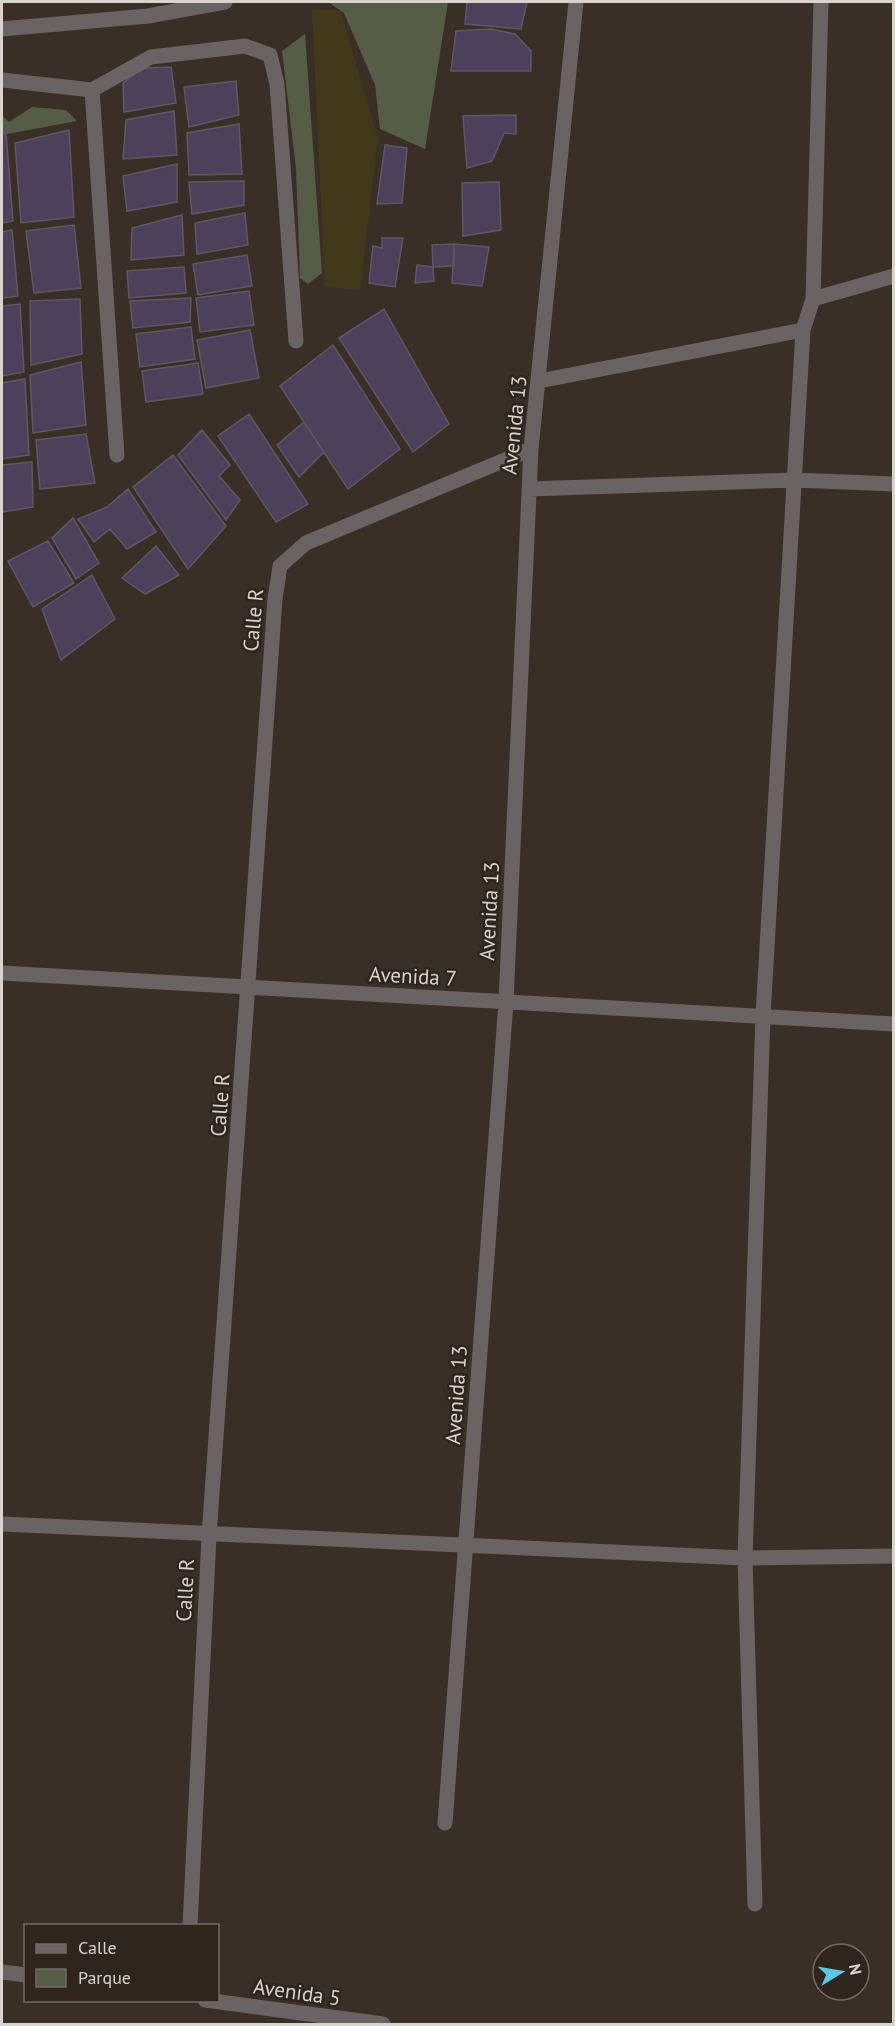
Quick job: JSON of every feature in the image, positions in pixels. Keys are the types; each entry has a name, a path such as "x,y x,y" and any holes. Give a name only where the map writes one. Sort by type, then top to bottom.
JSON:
{"street":[{"path":"2,28 148,16 225,2"},
{"name":"Avenida 13","path":"445,1823 506,1002 531,449 576,2"},
{"path":"755,1905 745,1558 763,1016 804,330 813,299 821,2"},
{"path":"2,80 92,90 151,57 245,45 270,55 277,84 296,341"},
{"path":"2,64 2,70"},
{"path":"92,90 117,455"},
{"path":"813,299 894,276"},
{"path":"539,381 804,330"},
{"name":"Calle R","path":"190,1924 209,1536 275,599 280,566 306,543 531,449"},
{"path":"529,489 795,480 894,484"},
{"name":"Avenida 7","path":"2,973 894,1024"},
{"path":"2,1524 209,1536 745,1558 894,1556"},
{"path":"2,1972 24,1975"},
{"name":"Avenida 5","path":"212,2002 384,2025"}],"green space":[{"path":"328,2 448,2 425,149 380,129 375,85 344,13"},
{"path":"305,34 322,273 308,284 300,278 296,168 282,51"},
{"path":"32,107 66,110 77,121 2,135 2,115 9,122"}],"sand":[{"path":"312,10 340,10 378,138 360,290 325,287"}],"building":[{"path":"467,2 527,2 521,29 465,24"},
{"path":"491,29 515,34 531,51 531,71 451,71 456,31"},
{"path":"171,67 176,103 124,112 123,83 143,68"},
{"path":"236,81 239,115 189,127 184,87"},
{"path":"174,111 177,155 123,159 126,120"},
{"path":"516,115 516,134 504,133 492,161 467,168 463,116"},
{"path":"239,124 242,174 189,175 187,133"},
{"path":"69,130 74,217 21,223 15,143"},
{"path":"6,133 13,221 2,223 2,134"},
{"path":"385,145 407,148 402,203 377,204"},
{"path":"177,164 177,202 127,211 123,176"},
{"path":"244,181 244,205 192,214 189,182"},
{"path":"499,182 501,230 463,236 462,183"},
{"path":"245,213 248,245 197,254 195,223"},
{"path":"182,215 184,255 131,260 132,228"},
{"path":"74,225 81,288 34,293 26,231"},
{"path":"12,230 18,296 2,298 2,232"},
{"path":"382,238 403,238 395,287 369,283 373,246 382,248"},
{"path":"454,244 489,247 482,286 452,283"},
{"path":"454,244 454,266 433,267 432,245"},
{"path":"247,255 252,286 198,295 193,264"},
{"path":"417,265 433,267 434,281 415,283"},
{"path":"184,267 186,293 129,298 127,271"},
{"path":"249,291 254,325 200,332 196,298"},
{"path":"191,298 190,322 133,328 130,301"},
{"path":"80,299 82,354 31,365 30,301"},
{"path":"20,304 24,372 2,376 2,306"},
{"path":"384,309 449,424 413,452 339,338"},
{"path":"191,327 195,359 140,367 136,334"},
{"path":"250,330 259,378 206,388 197,340"},
{"path":"333,345 400,449 348,489 280,386"},
{"path":"81,362 86,425 33,433 30,375"},
{"path":"198,363 203,394 146,402 142,371"},
{"path":"25,379 29,455 2,459 2,383"},
{"path":"249,414 308,504 276,522 218,436"},
{"path":"304,422 324,452 299,477 277,445"},
{"path":"202,430 230,465 219,476 240,500 226,520 178,455"},
{"path":"86,434 95,483 40,489 36,440"},
{"path":"173,455 226,526 188,569 133,487"},
{"path":"32,462 33,507 2,512 2,465"},
{"path":"128,489 156,532 127,549 110,529 94,542 78,519 107,507"},
{"path":"73,518 99,563 76,579 52,538"},
{"path":"48,541 74,583 33,607 8,561"},
{"path":"156,546 179,575 145,594 122,578"},
{"path":"92,575 115,619 61,660 42,609"}]}
